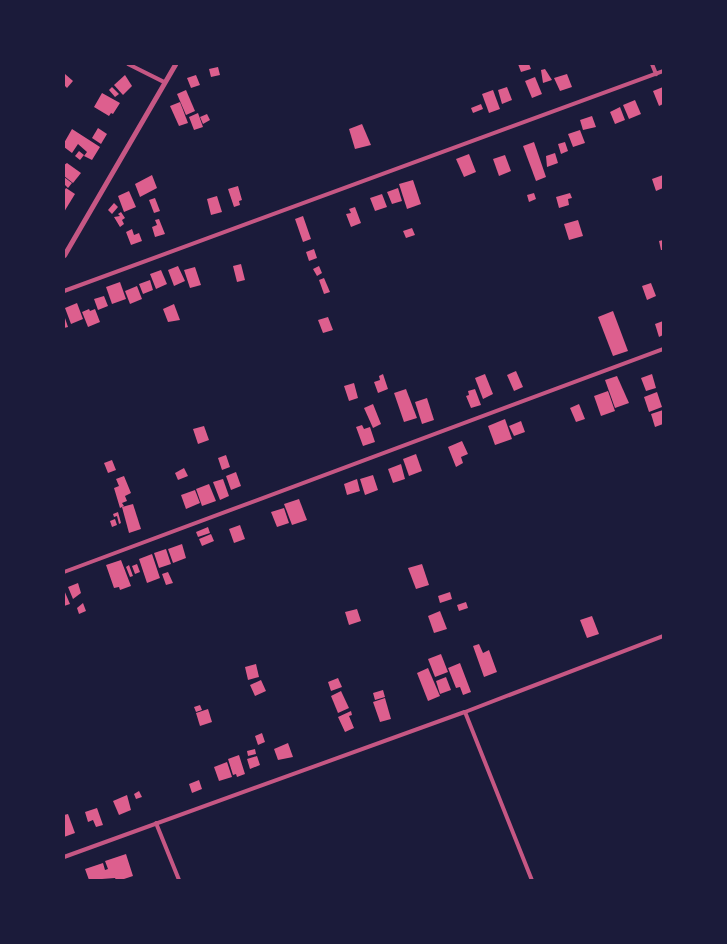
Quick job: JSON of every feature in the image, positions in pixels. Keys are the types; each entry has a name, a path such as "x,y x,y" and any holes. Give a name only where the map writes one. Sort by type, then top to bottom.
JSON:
{"street":[{"path":"128,64 164,82"},
{"path":"64,255 175,64"},
{"path":"652,64 656,74"},
{"path":"64,291 663,71"},
{"path":"64,572 663,349"},
{"path":"64,857 464,712 663,636"},
{"path":"464,712 532,880"},
{"path":"156,823 179,880"}],"building":[{"path":"518,64 529,64 531,69 521,72"},
{"path":"218,67 220,75 211,77 209,69"},
{"path":"545,69 552,80 543,83 541,70"},
{"path":"65,74 73,81 67,88 64,85"},
{"path":"567,74 572,87 560,91 554,78"},
{"path":"125,75 132,86 123,95 114,85"},
{"path":"196,75 200,85 191,88 187,78"},
{"path":"535,77 542,94 532,98 525,81"},
{"path":"112,87 119,94 115,97 109,90"},
{"path":"507,87 512,100 502,104 498,90"},
{"path":"663,87 663,104 659,106 653,91"},
{"path":"186,90 195,111 186,115 177,94"},
{"path":"493,90 500,109 489,113 482,94"},
{"path":"102,93 120,103 113,114 111,113 109,116 94,107"},
{"path":"635,100 641,114 629,119 623,105"},
{"path":"180,102 188,123 179,126 170,106"},
{"path":"481,104 483,109 473,113 471,108"},
{"path":"620,107 625,120 615,124 610,112"},
{"path":"198,113 203,127 194,130 189,117"},
{"path":"207,114 210,120 203,124 200,117"},
{"path":"592,116 596,127 583,130 580,120"},
{"path":"362,124 371,145 355,149 349,129"},
{"path":"98,128 107,134 101,144 92,138"},
{"path":"72,129 100,147 92,160 84,156 87,152 78,144 72,153 64,147 64,143"},
{"path":"580,130 585,143 573,147 568,134"},
{"path":"534,142 546,177 536,181 523,146"},
{"path":"565,142 568,151 561,154 558,144"},
{"path":"79,151 84,155 80,160 75,156"},
{"path":"555,153 558,163 547,167 546,156"},
{"path":"469,154 476,172 464,177 456,159"},
{"path":"505,155 511,171 499,176 493,159"},
{"path":"67,163 81,173 73,183 64,176 64,165"},
{"path":"152,175 157,188 140,197 135,184"},
{"path":"663,175 663,188 656,191 652,179"},
{"path":"64,177 72,183 68,188 64,184"},
{"path":"413,180 421,204 407,209 399,184"},
{"path":"238,186 242,200 239,201 240,205 234,207 228,189"},
{"path":"66,188 75,194 64,212 64,191"},
{"path":"398,188 402,201 392,204 387,192"},
{"path":"129,191 136,207 124,212 118,196"},
{"path":"534,193 536,199 529,202 527,195"},
{"path":"570,193 572,198 568,199 569,205 559,208 556,197"},
{"path":"382,194 387,207 375,211 370,198"},
{"path":"217,196 222,212 211,215 207,199"},
{"path":"155,198 160,211 154,213 149,200"},
{"path":"114,203 118,207 112,214 108,210"},
{"path":"355,207 361,223 351,227 346,214 351,213 349,209"},
{"path":"121,212 125,218 122,220 124,224 120,227 114,217 120,216 118,214"},
{"path":"303,216 311,239 303,242 295,219"},
{"path":"159,219 165,234 155,237 152,227 157,225 155,220"},
{"path":"578,220 583,236 569,240 564,224"},
{"path":"412,228 415,235 406,238 403,231"},
{"path":"132,229 134,235 139,233 142,241 131,245 126,232"},
{"path":"663,240 663,250 661,250 659,241"},
{"path":"314,249 317,258 309,261 306,252"},
{"path":"241,264 245,280 237,282 233,266"},
{"path":"178,266 185,281 174,286 168,270"},
{"path":"319,266 322,273 317,276 313,269"},
{"path":"195,267 201,285 190,288 184,270"},
{"path":"161,270 167,284 156,289 150,274"},
{"path":"324,278 330,292 324,294 319,280"},
{"path":"150,280 153,290 143,294 139,284"},
{"path":"120,282 126,299 112,304 106,287"},
{"path":"651,283 656,296 647,300 642,286"},
{"path":"137,286 142,299 130,304 125,291"},
{"path":"104,296 108,306 98,310 94,299"},
{"path":"77,303 83,319 71,324 65,308"},
{"path":"174,304 180,320 168,322 163,309"},
{"path":"89,309 90,311 95,309 100,322 88,327 82,312"},
{"path":"613,311 628,351 613,356 598,317"},
{"path":"64,315 68,327 64,328"},
{"path":"328,317 333,330 323,333 318,320"},
{"path":"663,321 663,335 659,337 655,324"},
{"path":"516,371 523,387 514,391 507,375"},
{"path":"383,374 388,389 378,393 374,382 380,380 379,376"},
{"path":"485,374 493,394 483,399 475,378"},
{"path":"652,374 656,388 646,391 641,378"},
{"path":"617,376 629,403 615,408 605,380"},
{"path":"354,383 358,398 349,401 344,386"},
{"path":"406,389 417,418 404,422 394,393"},
{"path":"475,389 481,405 471,408 466,396 469,395 468,391"},
{"path":"608,391 615,411 601,416 594,396"},
{"path":"657,392 662,407 649,412 644,397"},
{"path":"427,398 434,420 422,424 415,402"},
{"path":"373,404 381,424 373,428 364,408"},
{"path":"579,404 585,419 576,422 570,408"},
{"path":"663,410 663,424 655,427 651,414"},
{"path":"505,419 512,439 495,445 488,426"},
{"path":"521,421 525,432 514,436 509,426"},
{"path":"362,425 364,429 370,427 375,442 363,446 356,427"},
{"path":"204,426 209,440 198,444 193,429"},
{"path":"462,441 468,454 461,457 463,463 456,467 448,447"},
{"path":"416,454 422,471 409,476 403,459"},
{"path":"226,455 230,467 222,470 218,458"},
{"path":"112,460 116,470 108,473 104,463"},
{"path":"401,464 405,479 393,483 388,469"},
{"path":"184,468 188,476 178,480 175,473"},
{"path":"236,472 241,486 231,490 226,476"},
{"path":"373,475 378,490 365,495 360,479"},
{"path":"124,476 131,493 125,496 127,501 122,503 124,506 120,508 114,488 119,486 116,479"},
{"path":"223,479 229,496 220,500 213,482"},
{"path":"357,479 360,491 347,495 344,484"},
{"path":"209,484 216,501 202,506 196,489"},
{"path":"195,490 200,503 186,509 181,495"},
{"path":"299,499 307,520 292,525 284,504"},
{"path":"133,504 141,529 129,533 122,507"},
{"path":"284,508 289,523 277,527 271,512"},
{"path":"118,512 121,523 119,524 117,516 114,517 113,514"},
{"path":"115,519 117,525 112,527 110,521"},
{"path":"240,525 245,539 234,543 229,529"},
{"path":"208,527 210,533 198,537 196,532"},
{"path":"211,534 214,541 202,546 199,539"},
{"path":"182,544 186,558 173,563 168,549"},
{"path":"166,549 171,564 159,568 154,553"},
{"path":"152,554 160,578 147,583 139,559"},
{"path":"121,560 131,586 120,590 119,587 114,588 106,565"},
{"path":"137,564 140,572 135,574 132,566"},
{"path":"422,564 429,585 416,589 408,568"},
{"path":"129,565 133,576 130,577 126,567"},
{"path":"168,572 173,583 166,585 162,574"},
{"path":"78,583 81,593 73,599 68,587"},
{"path":"64,590 70,604 64,606"},
{"path":"450,592 452,599 440,603 438,596"},
{"path":"466,602 468,608 459,611 457,605"},
{"path":"83,603 86,611 79,614 77,608"},
{"path":"357,609 361,621 349,625 345,612"},
{"path":"440,611 447,629 434,633 428,616"},
{"path":"592,616 599,634 587,638 580,620"},
{"path":"479,644 483,653 489,650 497,672 484,677 473,646"},
{"path":"441,654 448,672 435,677 428,659"},
{"path":"460,663 471,692 463,695 460,687 456,688 448,668"},
{"path":"256,664 259,677 248,680 245,667"},
{"path":"428,668 440,696 428,701 417,673"},
{"path":"446,677 451,690 440,694 436,681"},
{"path":"338,678 342,687 331,691 328,682"},
{"path":"261,680 266,691 255,696 250,685"},
{"path":"383,690 385,697 375,700 373,693"},
{"path":"341,691 349,708 338,713 331,696"},
{"path":"385,698 391,719 380,722 373,702"},
{"path":"200,705 202,710 196,712 194,707"},
{"path":"208,709 212,722 200,726 196,713"},
{"path":"351,711 352,715 349,716 354,728 345,732 338,717"},
{"path":"262,733 265,742 258,745 255,736"},
{"path":"288,743 293,757 278,760 274,749"},
{"path":"255,749 256,754 248,756 247,751"},
{"path":"239,755 245,774 237,777 236,774 233,775 228,759"},
{"path":"257,756 260,765 250,769 247,759"},
{"path":"227,762 232,777 219,781 214,767"},
{"path":"199,780 202,789 192,793 189,784"},
{"path":"139,791 142,797 136,799 134,794"},
{"path":"127,795 131,810 119,815 113,801"},
{"path":"97,808 103,825 96,827 93,820 88,822 85,812"},
{"path":"68,814 75,833 64,837 64,815"},
{"path":"126,854 133,876 121,880 116,880 115,878 89,880 85,869 103,863 105,870 108,869 105,861"}]}
